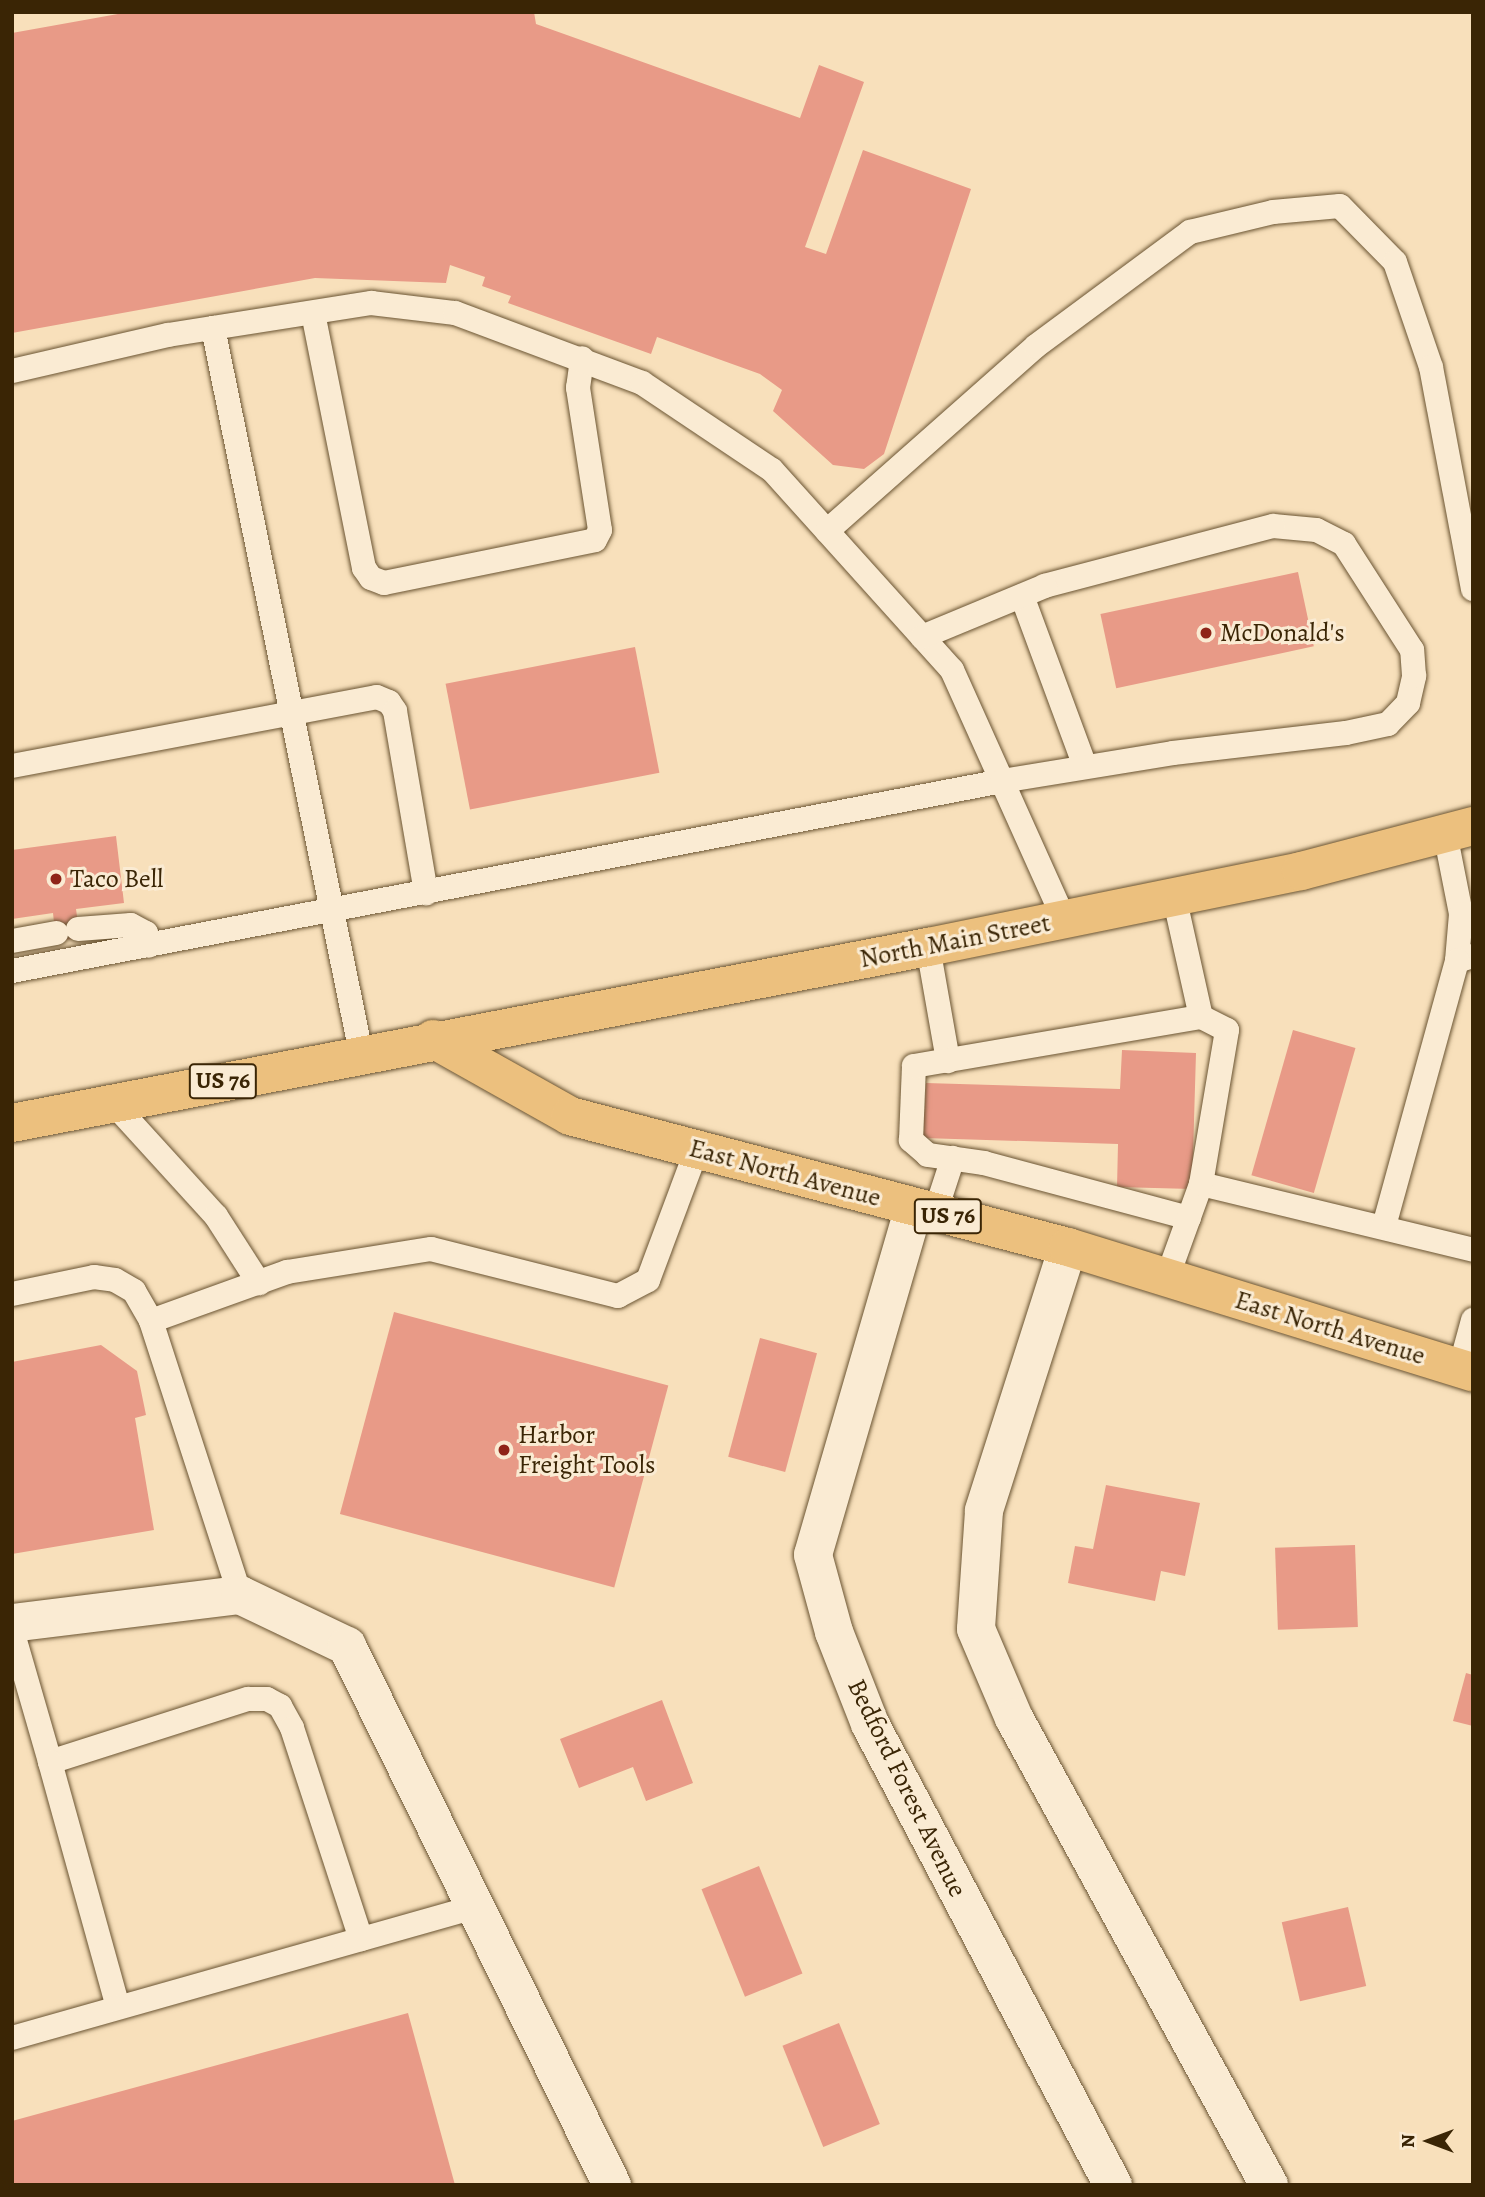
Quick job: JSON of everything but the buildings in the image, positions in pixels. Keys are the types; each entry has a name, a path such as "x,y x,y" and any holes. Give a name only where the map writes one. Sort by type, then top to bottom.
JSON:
{"main road":[{"name":"North Main Street","path":"433,1039 928,947 1301,871 1459,830"},
{"name":"US 76","path":"12,1123 433,1039"},
{"name":"East North Avenue","path":"433,1039 570,1116 1068,1247 1466,1370"}],"street":[{"name":"Bedford Forest Avenue","path":"925,1210 813,1555 834,1632 870,1724 1113,2185"},
{"path":"1068,1247 984,1511 976,1629 1014,1718 1269,2185"},
{"path":"12,1623 240,1595 346,1646 612,2185"}],"lane":[{"path":"827,531 1036,346 1190,232 1273,212 1339,206 1395,262 1431,367 1473,589"},
{"path":"12,371 213,328 371,303 454,313 582,358 642,383 772,470 952,670 1064,919"},
{"path":"313,313 364,568 371,578 384,583 595,540 600,530 578,388 582,358"},
{"path":"213,328 361,1053"},
{"path":"12,971 1085,766 1388,724 1408,703 1414,676 1412,650 1344,544 1316,530 1273,526 1022,596 922,637"},
{"path":"1022,596 1085,766"},
{"path":"12,766 377,697 389,702 395,711 426,893"},
{"path":"1384,1226 1465,959 1459,830"},
{"path":"1174,896 1201,1017"},
{"path":"12,941 67,931 131,925 146,933 149,946"},
{"path":"928,947 948,1061"},
{"path":"1167,1278 1189,1218 1201,1184 1227,1030 1201,1017 914,1066 911,1140 928,1155 953,1158 1189,1218"},
{"path":"113,1103 216,1216 258,1283"},
{"path":"151,1321 287,1272 431,1249 618,1296 648,1280 696,1149"},
{"path":"925,1210 953,1158"},
{"path":"1201,1184 1384,1226 1473,1250"},
{"path":"12,1294 94,1277 115,1280 134,1290 151,1321 240,1595"},
{"path":"1466,1370 1473,1320"},
{"path":"12,1630 118,2007"},
{"path":"50,1762 247,1699 267,1699 280,1706 292,1728 361,1939"},
{"path":"13,2035 475,1907"}],"place":[{"name":"McDonald's","path":"1206,633"},
{"name":"Taco Bell","path":"56,879"},
{"name":"Harbor Freight Tools","path":"504,1450"}]}
